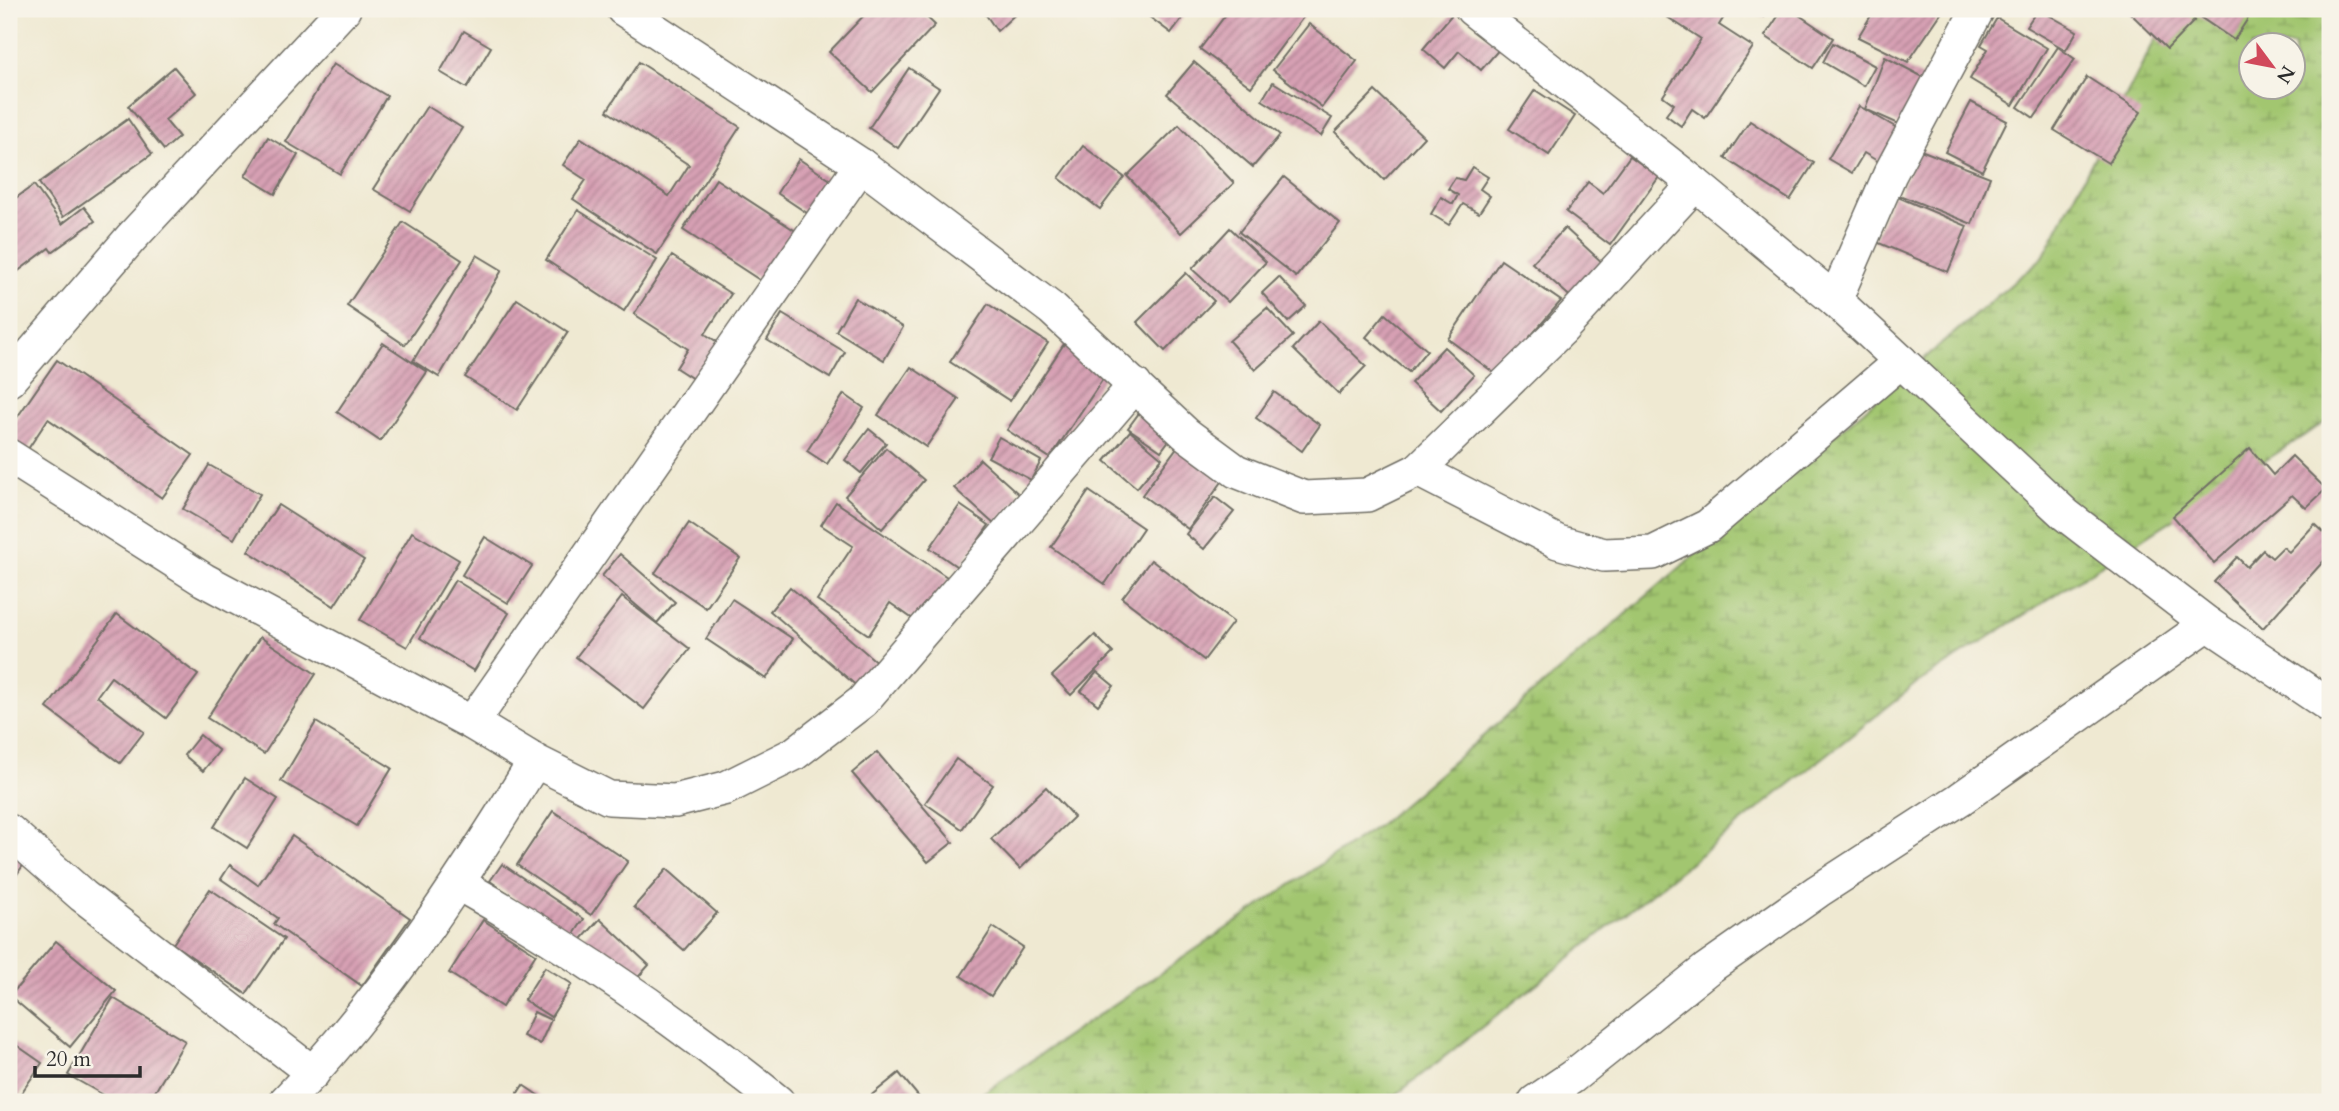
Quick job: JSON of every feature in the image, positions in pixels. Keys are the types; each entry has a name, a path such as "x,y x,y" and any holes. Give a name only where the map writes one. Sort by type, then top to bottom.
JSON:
{"street":[{"path":"9,380 131,239 344,9"},
{"path":"623,9 862,165 1052,309 1186,434 1236,471 1304,498 1367,495 1418,470 1560,331 1695,184"},
{"path":"1472,9 1695,184 1835,300 2066,514 2208,624 2330,706"},
{"path":"1835,300 1890,174 1978,9"},
{"path":"472,723 862,165"},
{"path":"1418,470 1558,542 1604,555 1654,553 1708,526 1901,361"},
{"path":"9,456 204,580 472,723 535,761 609,798 674,801 726,788 794,754 862,702 1135,385"},
{"path":"1535,1102 1572,1077 1707,969 1818,891 1960,799 2208,624"},
{"path":"285,1102 313,1073 407,958 459,884 535,761"},
{"path":"9,831 83,896 313,1073"},
{"path":"459,884 549,935 680,1024 778,1102"}],"green space":[{"path":"2171,9 2330,9 2330,419 1919,682 1387,1102 970,1102 1379,825 2043,257"}],"building":[{"path":"870,9 918,9 935,25 872,92 829,52"},
{"path":"982,9 1021,9 997,31"},
{"path":"1145,9 1189,9 1171,33 1143,12"},
{"path":"1230,9 1294,9 1304,16 1251,87 1200,49"},
{"path":"1655,9 1729,9 1719,25 1753,47 1705,118 1692,109 1681,126 1666,115 1674,104 1663,96 1701,39"},
{"path":"1749,9 1769,9 1764,17"},
{"path":"1783,9 1790,9 1833,38 1813,68 1765,36"},
{"path":"1875,9 1944,9 1908,62 1858,37"},
{"path":"2038,9 2077,31 2066,50 2026,27"},
{"path":"2126,9 2183,9 2195,20 2167,49"},
{"path":"2193,9 2254,9 2234,40 2191,11"},
{"path":"1453,13 1471,28 1502,46 1481,70 1459,51 1445,68 1423,49"},
{"path":"1997,18 2047,48 2013,105 1970,79 1988,49 1981,45"},
{"path":"1309,24 1357,61 1322,107 1273,70"},
{"path":"464,31 491,47 467,88 440,72"},
{"path":"1833,43 1875,66 1864,86 1823,62"},
{"path":"2058,47 2075,59 2034,118 2018,107"},
{"path":"1885,57 1927,79 1910,129 1865,109"},
{"path":"639,62 740,127 657,254 573,199 586,180 563,165 581,138 669,196 689,165 607,111"},
{"path":"1194,62 1280,135 1253,167 1167,94"},
{"path":"333,64 387,96 340,174 286,142"},
{"path":"174,67 196,93 165,120 179,137 164,150 128,106"},
{"path":"909,68 939,88 898,148 869,128"},
{"path":"2087,77 2141,112 2108,163 2054,130"},
{"path":"1273,82 1332,118 1321,136 1262,100"},
{"path":"1535,90 1575,116 1549,155 1509,129"},
{"path":"1375,91 1424,137 1384,180 1335,132"},
{"path":"1971,102 2007,121 1982,171 1945,152"},
{"path":"427,106 462,128 410,211 373,189"},
{"path":"1859,106 1909,135 1889,168 1864,153 1852,173 1828,159"},
{"path":"128,119 152,154 63,217 39,183"},
{"path":"1750,121 1814,163 1790,200 1725,158"},
{"path":"1179,125 1234,183 1181,233 1127,176"},
{"path":"268,137 298,155 275,194 245,176"},
{"path":"1083,146 1124,177 1100,209 1059,178"},
{"path":"1918,149 1990,177 1972,224 1899,195"},
{"path":"1630,156 1659,177 1610,245 1566,212 1588,182 1603,193"},
{"path":"799,159 841,187 819,221 777,193"},
{"path":"1472,167 1488,177 1480,189 1490,196 1479,213 1463,204 1449,225 1431,214 1441,197 1453,204 1458,195 1448,189 1455,178 1464,180"},
{"path":"1284,177 1340,223 1296,277 1239,232"},
{"path":"716,179 811,241 778,292 683,230"},
{"path":"34,185 62,224 84,207 95,221 52,252 49,248 9,278 9,203"},
{"path":"1893,195 1967,226 1948,272 1874,241"},
{"path":"578,210 657,260 624,311 546,260"},
{"path":"403,222 462,260 405,345 347,306"},
{"path":"1230,228 1266,262 1228,302 1192,269"},
{"path":"1565,228 1605,265 1574,300 1532,263"},
{"path":"477,255 502,270 439,377 413,361"},
{"path":"672,256 731,294 705,334 722,345 698,382 676,368 688,349 634,314"},
{"path":"1501,260 1561,301 1497,375 1448,339"},
{"path":"1186,273 1214,301 1165,351 1137,322"},
{"path":"1279,277 1306,306 1288,322 1262,293"},
{"path":"855,298 903,327 884,360 836,331"},
{"path":"517,299 568,332 517,410 465,377"},
{"path":"988,304 1048,343 1010,401 950,362"},
{"path":"1267,308 1293,336 1255,370 1229,341"},
{"path":"782,314 845,352 830,378 767,340"},
{"path":"1385,314 1427,350 1409,372 1366,337"},
{"path":"1319,321 1366,366 1339,394 1293,349"},
{"path":"1066,341 1109,370 1050,458 1007,430"},
{"path":"383,343 427,372 380,441 337,412"},
{"path":"1444,347 1474,375 1441,411 1411,383"},
{"path":"57,360 193,455 162,498 48,419 26,452 9,440 9,429"},
{"path":"911,367 959,399 926,447 878,415"},
{"path":"1274,392 1320,425 1302,451 1256,418"},
{"path":"844,394 864,408 827,464 807,451"},
{"path":"1142,409 1175,432 1161,451 1128,428"},
{"path":"869,429 886,443 861,473 845,460"},
{"path":"1130,431 1162,458 1137,488 1105,461"},
{"path":"999,437 1041,461 1031,480 988,457"},
{"path":"1178,446 1224,479 1188,529 1142,495"},
{"path":"886,448 924,480 882,529 845,496"},
{"path":"2250,448 2273,475 2292,456 2326,489 2306,508 2292,495 2214,563 2173,516"},
{"path":"980,459 1021,496 995,525 954,488"},
{"path":"209,465 260,494 234,539 183,509"},
{"path":"1089,491 1143,528 1105,584 1051,547"},
{"path":"1215,497 1234,512 1204,549 1186,534"},
{"path":"836,502 950,579 920,624 890,603 869,635 817,600 853,546 821,525"},
{"path":"278,505 364,560 334,606 248,551"},
{"path":"960,505 989,525 959,568 930,548"},
{"path":"689,523 740,558 706,608 655,573"},
{"path":"2315,524 2330,538 2330,554 2263,628 2214,582 2237,557 2247,567 2263,550 2272,558 2283,547 2289,552"},
{"path":"412,532 459,560 407,647 360,620"},
{"path":"485,537 532,566 508,603 462,575"},
{"path":"620,554 675,602 657,623 602,576"},
{"path":"1151,560 1233,622 1204,660 1122,598"},
{"path":"455,580 509,613 474,671 420,638"},
{"path":"790,587 879,664 859,688 770,611"},
{"path":"622,597 690,649 644,709 576,657"},
{"path":"732,599 793,639 766,679 706,639"},
{"path":"117,614 198,675 166,718 111,677 97,696 144,732 120,763 47,708"},
{"path":"1095,635 1113,653 1071,695 1052,676"},
{"path":"260,637 316,674 264,754 207,718"},
{"path":"1097,672 1114,686 1098,705 1081,691"},
{"path":"316,722 392,768 357,826 281,781"},
{"path":"200,735 219,751 203,771 184,755"},
{"path":"877,752 953,842 928,862 852,773"},
{"path":"956,759 993,785 962,829 925,803"},
{"path":"245,778 278,799 247,848 214,827"},
{"path":"1046,787 1074,817 1020,869 991,839"},
{"path":"553,811 628,861 591,915 517,865"},
{"path":"292,836 410,918 362,986 274,924 278,918 221,879 230,865 258,885"},
{"path":"9,840 30,855 9,886"},
{"path":"502,864 584,919 572,937 490,881"},
{"path":"667,869 717,913 684,950 634,907"},
{"path":"210,889 284,939 246,994 173,944"},
{"path":"600,919 649,965 632,984 582,939"},
{"path":"483,920 536,954 502,1007 449,973"},
{"path":"993,927 1023,947 991,996 961,976"},
{"path":"56,941 116,991 70,1047 10,996"},
{"path":"545,967 572,984 551,1017 524,1000"},
{"path":"113,998 185,1041 149,1102 116,1102 68,1075"},
{"path":"534,1012 551,1020 540,1044 523,1036"},
{"path":"9,1040 42,1063 15,1102 9,1102"},
{"path":"899,1073 923,1102 863,1102"},
{"path":"523,1085 548,1102 512,1102"}]}
